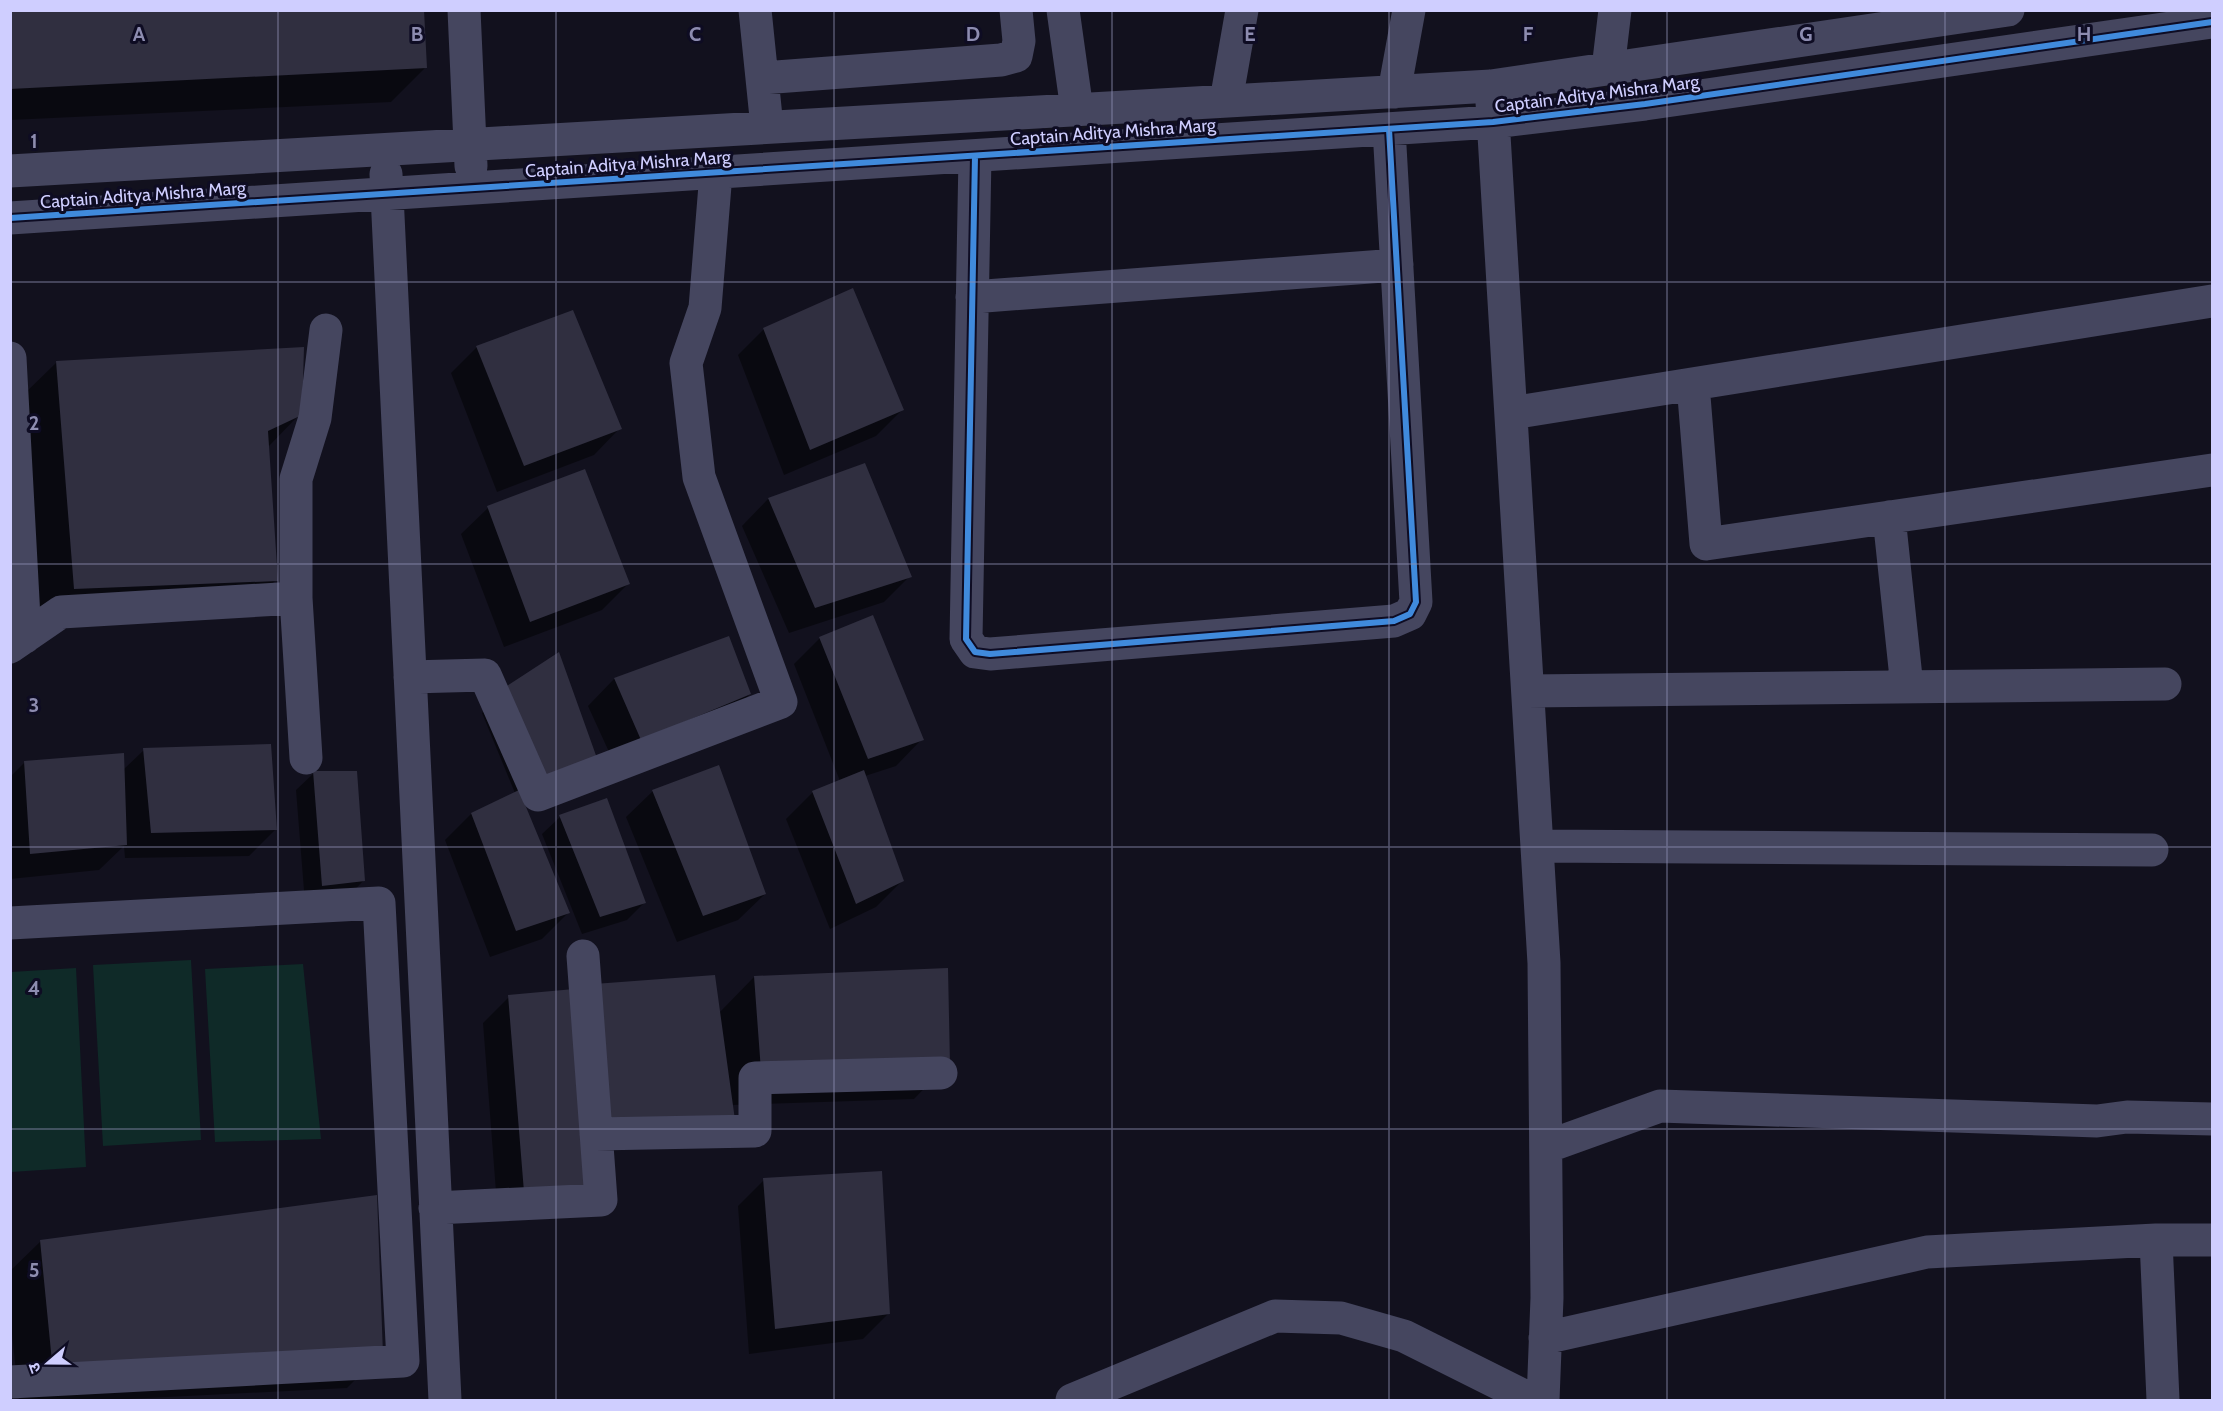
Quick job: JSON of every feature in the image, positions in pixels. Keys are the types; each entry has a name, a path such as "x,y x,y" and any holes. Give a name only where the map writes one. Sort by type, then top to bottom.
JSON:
{"street":[{"path":"464,10 472,189"},
{"path":"754,10 767,127"},
{"path":"762,78 1001,60 1016,56 1019,41 1016,10"},
{"path":"1063,10 1077,110"},
{"path":"1226,101 1242,10"},
{"path":"1394,92 1409,10"},
{"path":"1608,69 1616,10"},
{"name":"Captain Aditya Mishra Marg","path":"10,171 1491,86 2008,10"},
{"name":"Captain Aditya Mishra Marg","path":"10,218 1493,122 1645,104 2212,22"},
{"path":"1491,86 1544,963 1546,1147 1543,1401"},
{"path":"975,156 966,639 975,652 990,654 1394,621 1410,614 1416,602 1389,129"},
{"path":"385,149 445,1401"},
{"path":"410,676 485,675 538,795 781,702 699,477 686,363 705,308 716,173"},
{"path":"972,297 1397,265"},
{"path":"1511,413 2212,301"},
{"path":"306,758 296,598 296,479 315,418 326,330"},
{"path":"10,358 18,642"},
{"path":"1693,384 1706,544 2212,470"},
{"path":"1889,517 1908,687"},
{"path":"18,642 61,612 296,598"},
{"path":"1528,691 2165,684"},
{"path":"1537,846 2152,850"},
{"path":"10,923 379,903 403,1361 10,1382"},
{"path":"435,1208 601,1200 583,956"},
{"path":"596,1134 755,1131 755,1078 940,1073"},
{"path":"1546,1147 1660,1106 2097,1121 2127,1117 2212,1119"},
{"path":"1545,1338 1928,1252 2156,1240 2212,1240"},
{"path":"2156,1240 2163,1401"},
{"path":"1072,1401 1275,1316 1341,1318 1404,1336 1532,1401"}],"green space":[{"path":"191,960 201,1140 103,1146 93,965"},
{"path":"303,964 321,1139 215,1142 205,969"},
{"path":"76,968 86,1167 11,1172 11,972"}],"building":[{"path":"10,10 424,10 427,68 10,89"},
{"path":"853,288 904,410 810,450 763,328"},
{"path":"573,310 622,429 524,466 476,346"},
{"path":"304,347 302,415 268,431 278,581 74,589 56,361"},
{"path":"865,463 912,577 815,608 768,498"},
{"path":"585,469 630,584 530,622 487,506"},
{"path":"873,615 924,740 868,759 819,637"},
{"path":"729,636 751,694 641,740 614,678"},
{"path":"559,652 598,761 547,783 507,686"},
{"path":"271,744 277,830 151,833 143,748"},
{"path":"124,753 127,845 30,854 24,761"},
{"path":"719,765 766,894 703,916 652,790"},
{"path":"864,770 904,881 856,904 812,791"},
{"path":"313,771 357,771 365,881 322,886"},
{"path":"519,790 570,913 516,931 471,813"},
{"path":"607,798 646,903 600,917 559,815"},
{"path":"948,968 950,1065 761,1071 754,976"},
{"path":"715,975 735,1120 605,1119 594,984"},
{"path":"574,989 588,1189 524,1192 508,995"},
{"path":"882,1171 890,1314 775,1329 763,1178"},
{"path":"377,1195 383,1354 53,1372 40,1240"}],"cycle path":[{"path":"10,218 1493,122 1645,104 2212,22"},
{"path":"975,156 966,639 975,652 990,654 1394,621 1410,614 1416,602 1389,129"}]}
